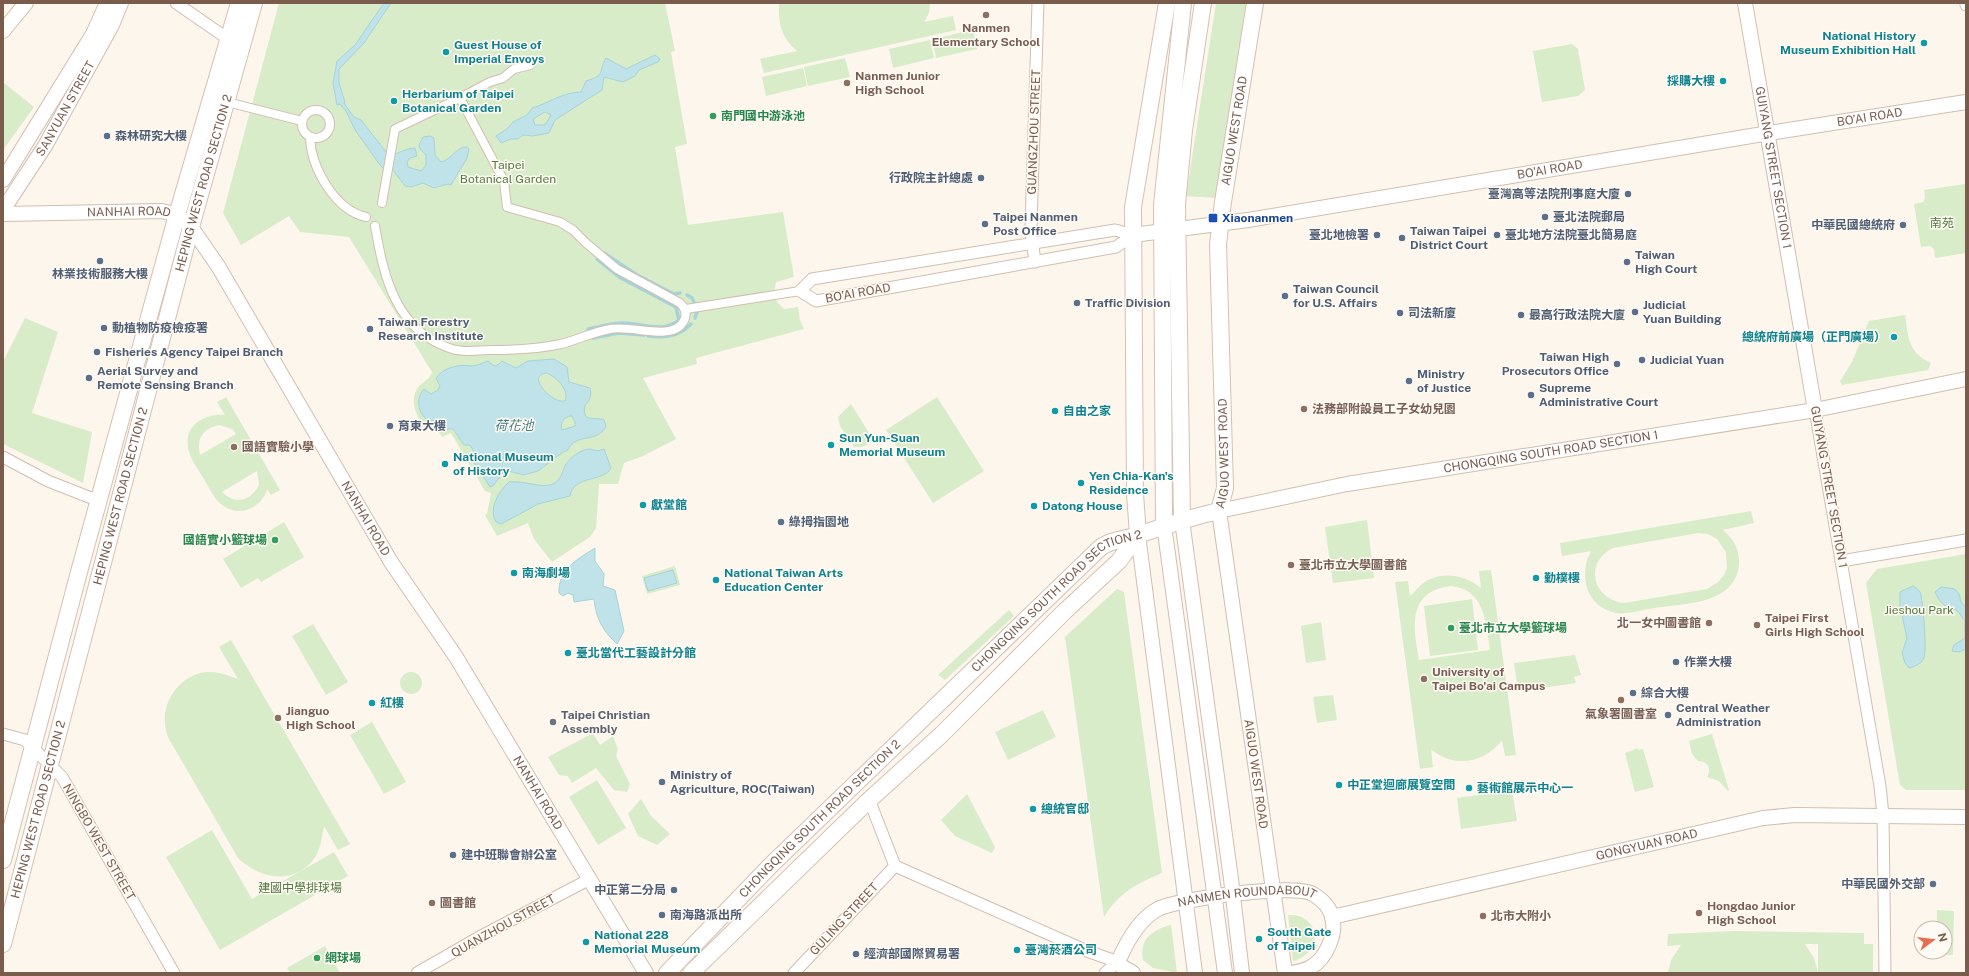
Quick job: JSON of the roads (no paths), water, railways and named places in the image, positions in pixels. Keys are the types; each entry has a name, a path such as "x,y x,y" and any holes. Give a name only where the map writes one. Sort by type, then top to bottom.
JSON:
{"main road":[{"name":"HEPING WEST ROAD SECTION 2","path":"3,860 177,215 238,3"},
{"name":"HEPING WEST ROAD SECTION 2","path":"3,944 191,227 254,3"},
{"path":"1138,535 1135,494 1134,207 1167,3"},
{"path":"1182,520 1169,230 1162,205 1183,3"},
{"path":"1164,525 1169,230 1177,204 1184,130 1204,3"},
{"name":"AIGUO WEST ROAD","path":"1219,511 1225,488 1218,244 1256,3"},
{"name":"CHONGQING SOUTH ROAD SECTION 1","path":"1138,535 1164,525 1219,511"},
{"name":"CHONGQING SOUTH ROAD SECTION 2","path":"691,973 867,802 941,735 1065,611 1119,561 1138,535"},
{"name":"CHONGQING SOUTH ROAD SECTION 2","path":"667,973 771,865 1100,548 1105,544 1138,535"}],"street":[{"path":"3,31 26,3"},
{"name":"SANYUAN STREET","path":"3,180 92,34 107,3"},
{"name":"SANYUAN STREET","path":"3,210 45,146 122,3"},
{"path":"176,3 228,39"},
{"name":"GUANGZHOU STREET","path":"1035,262 1032,193 1038,3"},
{"name":"GUIYANG STREET SECTION 1","path":"1745,3 1880,786 1883,815 1885,973"},
{"path":"382,203 396,129 490,82 503,78 514,69 530,65"},
{"path":"374,226 388,280 399,308 413,327 431,340 453,349 514,350 551,346 609,329 621,328 655,332 672,331 680,326 686,316 686,309 680,302 617,268 586,243 573,230 560,222 507,207 504,181 460,98"},
{"path":"227,102 302,121"},
{"name":"BO’AI ROAD","path":"1133,235 1116,247 816,301 800,291 812,279 1033,243 1115,230 1133,235 1248,220 1768,133 1966,102"},
{"path":"316,109 323,111 330,120 329,131 324,136 317,138 310,137 304,132 302,121 306,114 316,109"},
{"path":"310,137 313,154 325,185 340,204 359,215 366,217"},
{"name":"NANHAI ROAD","path":"3,214 162,211 177,215 191,227 218,266 391,562 456,657 646,973"},
{"path":"686,309 800,291"},
{"name":"CHONGQING SOUTH ROAD SECTION 1","path":"1219,511 1347,484 1815,410 1966,379"},
{"path":"3,456 48,481 99,501"},
{"name":"AIGUO WEST ROAD","path":"1219,511 1285,973"},
{"path":"1182,520 1231,879 1242,973"},
{"path":"1164,525 1212,881 1216,896 1225,973"},
{"path":"1138,535 1195,973"},
{"path":"1842,560 1966,540"},
{"name":"NINGBO WEST STREET","path":"3,734 25,740 62,777 174,973"},
{"path":"867,802 872,807 894,866 1082,949 1118,962 1121,966 1133,973"},
{"name":"GONGYUAN ROAD","path":"1332,917 1763,818 1795,815 1966,817"},
{"name":"GULING STREET","path":"794,973 894,866"},
{"name":"QUANZHOU STREET","path":"417,973 483,935 590,879"},
{"name":"NANMEN ROUNDABOUT","path":"1118,962 1127,943 1146,918 1157,909 1171,904 1216,896 1273,890 1304,890 1313,893 1328,908 1332,917"},
{"path":"1290,973 1312,967 1323,956 1333,929 1332,917"},
{"path":"1105,973 1118,962"}],"water":[{"path":"384,3 391,3 364,43 339,69 339,83 345,102 344,103 354,117 361,120 387,153 395,154 415,148 417,156 410,158 407,162 408,167 421,171 426,165 426,155 420,149 419,145 423,137 430,136 434,138 435,155 441,162 448,159 463,147 467,147 469,149 467,158 451,185 448,184 434,188 423,183 411,187 405,186 393,170 383,168 380,165 355,130 346,111 340,104 337,105 333,83 337,61 355,45"},
{"path":"655,55 660,59 658,62 639,70 635,76 623,82 604,77 602,90 555,120 549,133 533,136 523,135 518,139 511,139 501,143 496,136 507,129 513,122 527,115 532,108 574,92 581,92 586,81 599,75 606,58 626,69","holes":["545,112 551,115 545,125 535,125 533,119"]},
{"name":"荷花池","path":"554,359 567,367 569,382 590,388 591,395 585,405 585,415 590,418 604,420 606,426 598,435 576,441 568,450 563,452 538,471 523,475 505,470 493,486 490,487 471,458 474,452 470,445 464,445 453,429 446,429 436,421 428,420 424,417 419,405 421,392 424,389 431,394 438,390 440,386 436,378 443,371 452,367 462,365 474,366 488,361 494,366 502,361 516,368 528,361","holes":["546,373 558,380 564,388 566,392 565,401 556,400 541,386 538,378 542,374","572,416 575,426 562,430 561,424 563,420"]},
{"path":"590,449 598,451 604,449 611,468 608,472 577,485 572,489 570,496 538,504 501,524 496,522 493,512 494,506 498,495 509,482 520,482 543,486 553,484 560,478 565,466 572,457 579,452"},
{"path":"595,548 595,561 604,574 603,586 615,590 624,631 617,644 604,629 598,619 594,599 574,602 573,595 568,593 563,596 559,593 562,577 565,571 576,561"},
{"path":"673,570 677,583 648,591 644,578"},
{"path":"1913,586 1919,591 1921,596 1925,654 1921,662 1909,668 1905,663 1902,653 1907,638 1900,606 1900,592"},
{"path":"1941,587 1955,589 1959,594 1961,602 1966,608 1966,649 1959,652 1952,651 1954,645 1965,638 1965,621 1957,610 1949,608 1939,599 1935,592"}],"waterway":[{"path":"604,253 637,275 674,294 680,293"},
{"path":"588,329 620,323 660,327 673,324 679,320 676,307 619,277 597,259"},
{"path":"687,295 692,298 695,304"},
{"path":"695,318 697,312"},
{"path":"648,336 671,336 681,332 691,324"},
{"path":"593,338 619,333 644,335"}],"place":[{"name":"Nanmen Elementary School","path":"986,15"},
{"name":"National History Museum Exhibition Hall","path":"1924,43"},
{"name":"Guest House of Imperial Envoys","path":"446,52"},
{"name":"採購大樓","path":"1723,81"},
{"name":"Nanmen Junior High School","path":"847,83"},
{"name":"Herbarium of Taipei Botanical Garden","path":"394,101"},
{"name":"南門國中游泳池","path":"713,116"},
{"name":"森林研究大樓","path":"107,136"},
{"name":"行政院主計總處","path":"981,178"},
{"name":"臺灣高等法院刑事庭大廈","path":"1628,194"},
{"name":"臺北法院郵局","path":"1545,217"},
{"name":"Xiaonanmen","path":"1213,218"},
{"name":"Taipei Nanmen Post Office","path":"985,224"},
{"name":"中華民國總統府","path":"1903,225"},
{"name":"臺北地檢署","path":"1377,235"},
{"name":"臺北地方法院臺北簡易庭","path":"1497,235"},
{"name":"Taiwan Taipei District Court","path":"1402,238"},
{"name":"林業技術服務大樓","path":"100,261"},
{"name":"Taiwan High Court","path":"1627,262"},
{"name":"Taiwan Council for U.S. Affairs","path":"1285,296"},
{"name":"Traffic Division","path":"1077,303"},
{"name":"Judicial Yuan Building","path":"1635,312"},
{"name":"司法新廈","path":"1400,313"},
{"name":"最高行政法院大廈","path":"1521,315"},
{"name":"動植物防疫檢疫署","path":"104,328"},
{"name":"Taiwan Forestry Research Institute","path":"370,329"},
{"name":"總統府前廣場（正門廣場）","path":"1894,337"},
{"name":"Fisheries Agency Taipei Branch","path":"97,352"},
{"name":"Judicial Yuan","path":"1642,360"},
{"name":"Taiwan High Prosecutors Office","path":"1617,364"},
{"name":"Aerial Survey and Remote Sensing Branch","path":"89,378"},
{"name":"Ministry of Justice","path":"1409,381"},
{"name":"Supreme Administrative Court","path":"1531,395"},
{"name":"法務部附設員工子女幼兒園","path":"1304,409"},
{"name":"自由之家","path":"1055,411"},
{"name":"育東大樓","path":"390,426"},
{"name":"Sun Yun-Suan Memorial Museum","path":"831,445"},
{"name":"國語實驗小學","path":"234,447"},
{"name":"National Museum of History","path":"445,464"},
{"name":"Yen Chia-Kan's Residence","path":"1081,483"},
{"name":"獻堂館","path":"643,505"},
{"name":"Datong House","path":"1034,506"},
{"name":"綠拇指園地","path":"781,522"},
{"name":"國語實小籃球場","path":"275,540"},
{"name":"臺北市立大學圖書館","path":"1291,565"},
{"name":"南海劇場","path":"514,573"},
{"name":"勤樸樓","path":"1536,578"},
{"name":"National Taiwan Arts Education Center","path":"716,580"},
{"name":"北一女中圖書館","path":"1709,623"},
{"name":"Taipei First Girls High School","path":"1757,625"},
{"name":"臺北市立大學籃球場","path":"1451,628"},
{"name":"臺北當代工藝設計分館","path":"568,653"},
{"name":"作業大樓","path":"1676,662"},
{"name":"University of Taipei Bo'ai Campus","path":"1424,679"},
{"name":"綜合大樓","path":"1633,693"},
{"name":"氣象署圖書室","path":"1621,700"},
{"name":"紅樓","path":"372,703"},
{"name":"Central Weather Administration","path":"1668,715"},
{"name":"Jianguo High School","path":"278,718"},
{"name":"Taipei Christian Assembly","path":"553,722"},
{"name":"Ministry of Agriculture, ROC(Taiwan)","path":"662,782"},
{"name":"中正堂迴廊展覽空間","path":"1339,785"},
{"name":"藝術館展示中心一","path":"1469,788"},
{"name":"總統官邸","path":"1033,809"},
{"name":"建中班聯會辦公室","path":"453,855"},
{"name":"中華民國外交部","path":"1933,884"},
{"name":"中正第二分局","path":"674,890"},
{"name":"圖書館","path":"432,903"},
{"name":"Hongdao Junior High School","path":"1699,913"},
{"name":"南海路派出所","path":"662,915"},
{"name":"北市大附小","path":"1483,916"},
{"name":"South Gate of Taipei","path":"1259,939"},
{"name":"National 228 Memorial Museum","path":"586,942"},
{"name":"臺灣菸酒公司","path":"1017,950"},
{"name":"經濟部國際貿易署","path":"856,954"},
{"name":"網球場","path":"317,958"}],"park label":[{"name":"Taipei Botanical Garden","path":"508,172"},
{"name":"南苑","path":"1942,223"},
{"name":"Jieshou Park","path":"1919,610"},
{"name":"建國中學排球場","path":"300,888"}]}
